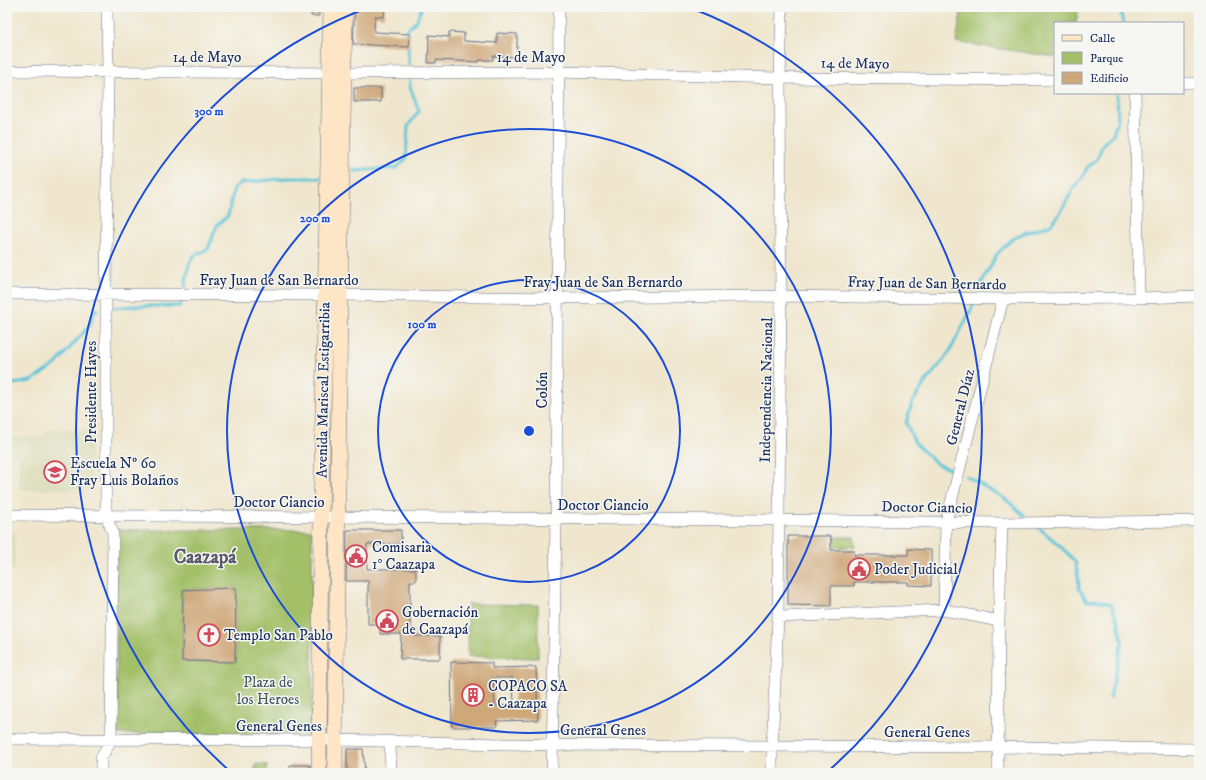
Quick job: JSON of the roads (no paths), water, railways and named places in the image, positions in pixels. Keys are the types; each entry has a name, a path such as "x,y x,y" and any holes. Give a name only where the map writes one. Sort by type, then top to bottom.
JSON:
{"main road":[{"name":"Avenida Mariscal Estigarribia","path":"331,7 337,72"},
{"name":"Avenida Mariscal Estigarribia","path":"319,773 321,518 332,296 337,72 345,7"},
{"name":"Avenida Mariscal Estigarribia","path":"332,296 337,518 335,773"}],"street":[{"name":"Presidente Hayes","path":"101,773 101,758 111,740 113,534 106,516 107,7"},
{"name":"Colón","path":"552,773 556,520 559,7"},
{"name":"Independencia Nacional","path":"772,773 778,617 781,296 780,78 782,7"},
{"name":"14 de Mayo","path":"7,71 558,72 780,78 1054,80"},
{"path":"1184,83 1199,83"},
{"path":"1135,94 1139,298"},
{"name":"Fray Juan de San Bernardo","path":"7,294 558,298 781,296 1139,298 1199,296"},
{"name":"General Díaz","path":"944,610 946,522 1002,298"},
{"name":"Doctor Ciancio","path":"7,516 779,520 1002,523 1199,521"},
{"path":"998,773 999,621 1002,523"},
{"path":"778,617 944,610 999,621"},
{"name":"General Genes","path":"7,739 335,740 552,745 1199,749"},
{"path":"390,742 391,773"}],"waterway":[{"path":"407,36 407,30 416,21 422,7"},
{"path":"1120,7 1123,22"},
{"path":"408,44 409,64"},
{"path":"353,171 396,168 406,159 408,126 419,111 410,87 410,81"},
{"path":"980,286 997,254 1011,240 1024,233 1050,225 1059,215 1073,189 1082,178 1087,168 1098,158 1102,145 1113,134 1118,118 1117,94"},
{"path":"185,287 189,265 193,256 208,249 217,225 228,216 234,189 240,183 288,178 320,178"},
{"path":"114,308 132,306 180,306 181,303"},
{"path":"951,469 938,465 915,443 906,423 912,403 926,381 951,349 974,304"},
{"path":"7,385 31,381 55,365 90,325 95,310 98,310"},
{"path":"966,476 1004,498 1024,515"},
{"path":"1037,526 1075,561 1079,588 1087,601 1098,600 1111,604 1118,621 1122,641 1110,698"}],"place":[{"name":"Escuela Nº 60 Fray Luis Bolaños","path":"55,472"},
{"name":"Comisaria 1° Caazapa","path":"356,556"},
{"name":"Poder Judicial","path":"859,569"},
{"name":"Gobernación de Caazapá","path":"387,621"},
{"name":"Templo San Pablo","path":"209,635"},
{"name":"COPACO SA - Caazapa","path":"473,695"}],"district":[{"name":"Caazapá","path":"205,556"}],"park label":[{"name":"Plaza de los Heroes","path":"268,690"}]}
